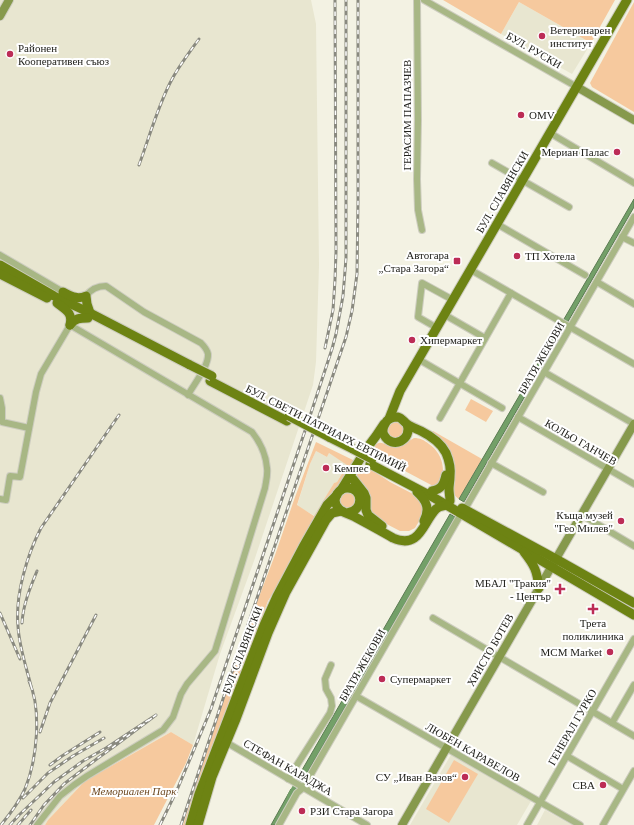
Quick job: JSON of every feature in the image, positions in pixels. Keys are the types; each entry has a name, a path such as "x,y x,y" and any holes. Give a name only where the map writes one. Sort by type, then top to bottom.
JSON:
{"main road":[{"name":"БУЛ. СЛАВЯНСКИ","path":"198,825 232,708 261,631 293,564 329,502 353,475 381,426 388,420 398,395 418,359 627,0"},
{"name":"БУЛ. СВЕТИ ПАТРИАРХ ЕВТИМИЙ","path":"0,265 89,315 211,379 432,491 520,548 554,563 634,615"},
{"name":"БУЛ. СВЕТИ ПАТРИАРХ ЕВТИМИЙ","path":"0,274 57,303 89,315"},
{"path":"63,292 77,298 86,296 89,315 76,319 70,325"},
{"path":"57,303 65,309 70,316 70,325"},
{"path":"398,395 398,408 408,432 404,439"},
{"path":"357,492 350,488 339,492 335,499 336,504 344,512 393,538 405,541 414,538 420,533 436,509 439,507 455,507 449,488 450,468 446,452 431,437 396,417 388,420 384,425 383,430 386,438 390,441 400,442 411,435 421,436 432,443 444,460 446,475 444,483 440,488 432,491"},
{"path":"370,444 386,438"},
{"name":"БУЛ. СВЕТИ ПАТРИАРХ ЕВТИМИЙ","path":"371,461 403,482 455,507 554,563 634,604"},
{"path":"353,475 354,484 360,498 361,512 366,519 400,537 413,534 419,529 426,516 427,507 424,499 403,482"},
{"path":"353,475 366,498 366,510 368,515 391,533"},
{"path":"344,512 352,512 356,510 360,502"},
{"name":"БУЛ. СЛАВЯНСКИ","path":"190,825 199,794 223,740 236,719 268,633 286,592 327,518 332,513 344,512"},
{"path":"520,548 535,568 539,588"}],"street":[{"path":"0,16 9,0"},
{"name":"ГЕРАСИМ ПАПАЗЧЕВ","path":"417,0 417,179 418,210 422,230"},
{"name":"БУЛ. РУСКИ","path":"424,0 634,120"},
{"path":"550,133 634,184"},
{"path":"492,163 569,207"},
{"name":"БРАТЯ ЖЕКОВИ","path":"279,825 356,696 455,507 491,463 544,372 568,326 634,217"},
{"path":"497,224 585,275"},
{"path":"622,237 634,243"},
{"path":"0,255 63,292 89,315"},
{"path":"471,270 634,364"},
{"path":"596,282 634,304"},
{"path":"437,328 418,317 422,283 453,300"},
{"path":"86,296 96,288 106,286 144,312 201,343 208,352 205,366 188,395"},
{"path":"440,418 511,293"},
{"path":"445,315 485,338"},
{"path":"0,500 6,500 10,476 20,477 36,392 41,374 70,325 252,432 263,451 268,469 265,488 216,651 187,684 181,694 173,717 163,730 74,785 60,796 37,825"},
{"path":"418,359 502,408"},
{"path":"544,372 634,424"},
{"path":"0,398 2,422 29,428"},
{"name":"КОЛЬО ГАНЧЕВ","path":"518,417 634,484"},
{"name":"ХРИСТО БОТЕВ","path":"402,825 634,424"},
{"path":"491,463 543,492"},
{"path":"582,515 634,546"},
{"path":"433,618 634,736"},
{"name":"ГЕНЕРАЛ ГУРКО","path":"527,825 634,639"},
{"path":"288,779 330,713 332,706 331,698 326,689 325,679 331,665"},
{"path":"612,723 634,685"},
{"name":"ЛЮБЕН КАРАВЕЛОВ","path":"356,696 580,825"},
{"name":"СТЕФАН КАРАДЖА","path":"223,740 367,825"},
{"path":"567,756 623,789"},
{"path":"603,825 634,771"}],"shaded area":[{"path":"0,0 311,0 316,24 319,265 316,362 313,385 254,561 220,654 193,745 171,732 85,781 45,825 0,825"},
{"name":"Ветеринарен институт","path":"519,2 591,43 572,74 501,34"},
{"path":"634,199 634,207 464,502 459,499"},
{"path":"316,451 327,457 329,453 347,464 315,516 297,506 310,464"},
{"path":"450,514 455,517 303,780 298,777"},
{"name":"СУ „Иван Вазов“","path":"452,753 531,801 517,825 410,825"},
{"path":"291,789 295,792 276,825 271,825"},
{"path":"545,810 572,825 537,825"}],"green space":[{"path":"443,0 615,0 591,43 519,2 501,34"},
{"path":"634,2 634,112 592,87 590,83"},
{"path":"471,399 493,411 486,422 465,410"},
{"path":"396,422 402,424 404,430 402,436 396,438 390,436 388,430 390,424"},
{"path":"433,431 482,459 459,499 454,494 453,490 455,476 454,461 447,445 432,433"},
{"path":"414,438 424,440 440,456 443,466 443,476 442,482 435,487 369,452 373,447 380,443 397,447 404,445"},
{"path":"316,442 355,461 268,601 211,749 186,825 183,825 249,623","holes":["316,451 327,457 329,453 347,465 314,516 297,505 310,464"]},
{"path":"362,465 415,495 422,505 422,513 421,518 415,528 409,531 400,531 373,516 357,479 357,473"},
{"path":"348,492 354,494 356,500 354,506 348,508 342,506 340,500 342,494"},
{"name":"Мемориален Парк","path":"171,732 193,745 186,763 154,825 45,825 85,781"},
{"path":"454,760 478,774 449,823 426,809"}],"waterway":[{"path":"290,796 304,772"}],"railway":[{"path":"325,348 333,310 336,252 335,0"},
{"path":"160,825 177,790 211,709 311,413 336,334 343,296 346,258 346,0"},
{"path":"181,825 346,337 352,311 357,274 358,0"},
{"path":"139,165 165,93 180,66 199,39"},
{"path":"31,686 23,656 18,626 18,601 20,588 31,550 41,528 119,415"},
{"path":"22,623 25,603 37,571"},
{"path":"0,613 20,659"},
{"path":"40,732 50,703 96,615"},
{"path":"1,825 23,794 33,764 37,720 36,706 29,681"},
{"path":"10,825 54,782 83,761 106,748 156,715 64,784 44,805 30,825"},
{"path":"50,765 100,732"},
{"path":"23,798 48,773 104,738"},
{"path":"18,825 31,810"}],"place":[{"name":"Ветеринарен институт","path":"542,36"},
{"name":"Районен Кооперативен съюз","path":"10,54"},
{"name":"OMV","path":"521,115"},
{"name":"Мериан Палас","path":"617,152"},
{"name":"ТП Хотела","path":"517,256"},
{"name":"Автогара „Стара Загора“","path":"457,261"},
{"name":"Хипермаркет","path":"412,340"},
{"name":"Кемпес","path":"326,468"},
{"name":"Къща музей \"Гео Милев\"","path":"621,521"},
{"name":"МБАЛ \"Тракия\" - Център","path":"560,589"},
{"name":"Трета поликлиника","path":"593,609"},
{"name":"MCM Market","path":"610,652"},
{"name":"Супермаркет","path":"382,679"},
{"name":"СУ „Иван Вазов“","path":"465,777"},
{"name":"CBA","path":"603,785"},
{"name":"РЗИ Стара Загора","path":"302,811"}]}
